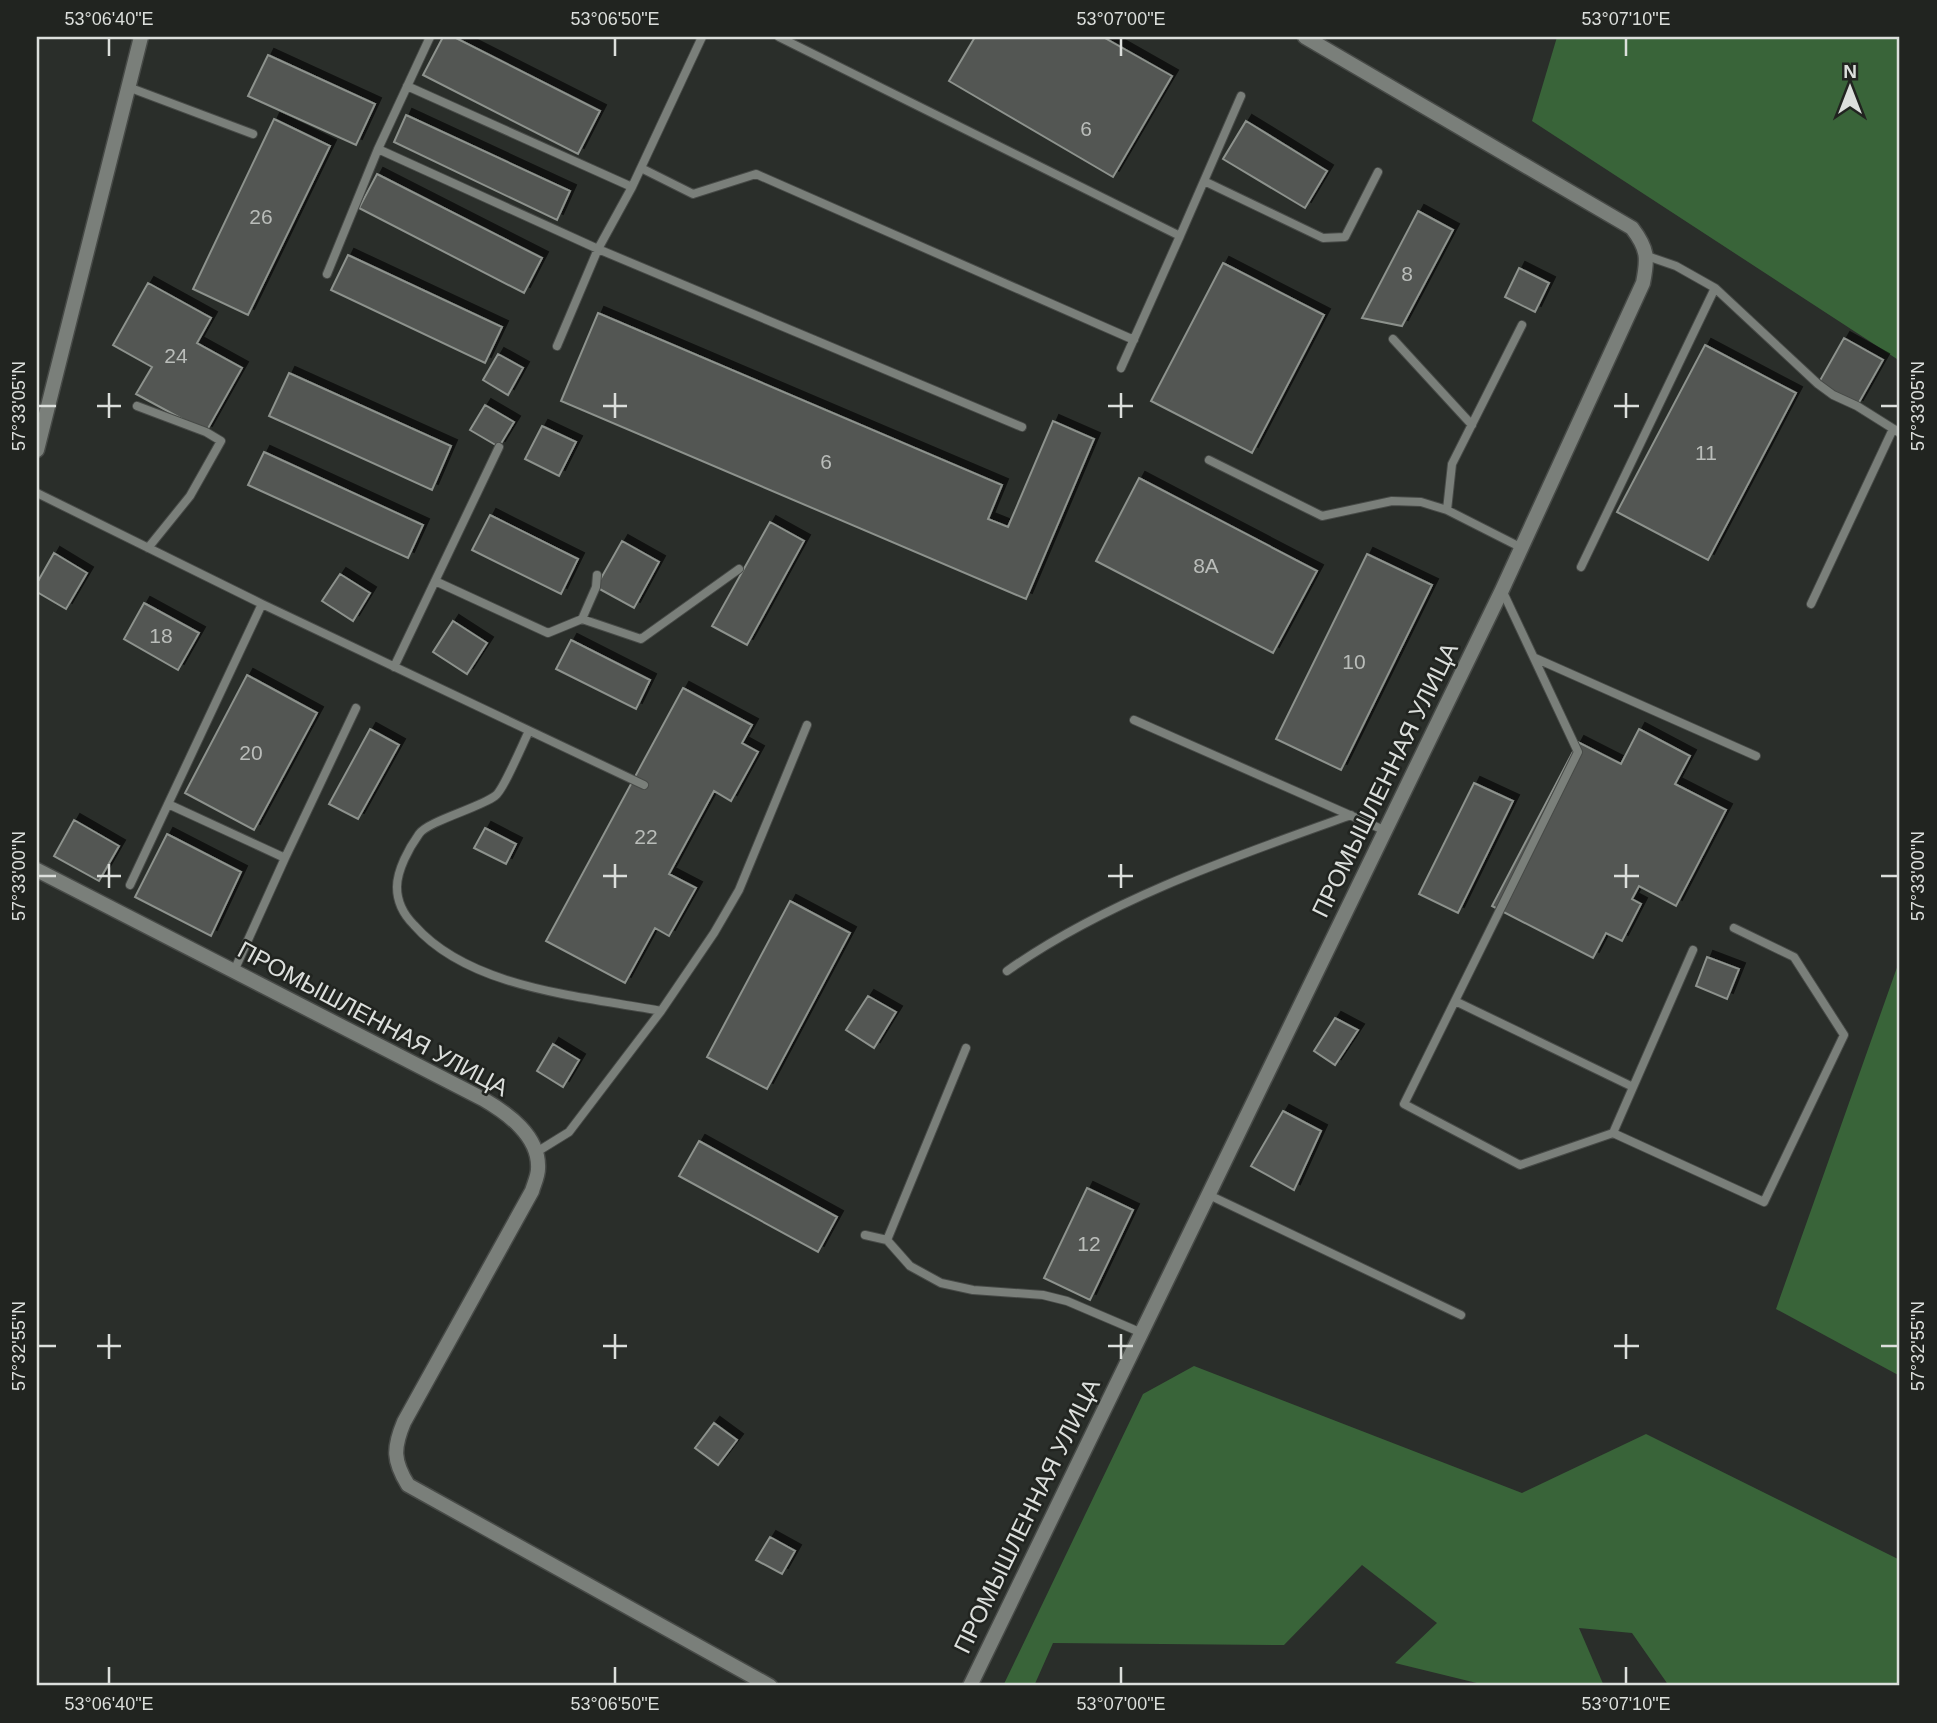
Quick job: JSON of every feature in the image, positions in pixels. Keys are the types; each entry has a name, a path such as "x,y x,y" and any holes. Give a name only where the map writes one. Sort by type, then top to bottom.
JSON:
{"street":[{"path":"37,450 141,37"},
{"path":"1305,37 1617,218 1637,235 1647,256"},
{"name":"ПРОМЫШЛЕННАЯ УЛИЦА","path":"970,1686 1502,590 1637,300 1647,256"},
{"name":"ПРОМЫШЛЕННАЯ УЛИЦА","path":"37,870 483,1098 516,1122 535,1153"},
{"path":"535,1153 538,1169 532,1191 396,1440 395,1455 400,1471 408,1485 770,1686"}],"lane":[{"path":"327,275 377,149 430,37"},
{"path":"557,346 598,249 632,187 702,37"},
{"path":"779,37 1180,236"},
{"path":"128,86 253,134"},
{"path":"407,86 632,187"},
{"path":"1121,368 1241,96"},
{"path":"377,149 598,249 1022,426"},
{"path":"641,168 693,194 757,174 1134,340"},
{"path":"1204,181 1323,238 1345,237 1378,172"},
{"path":"1647,256 1676,266 1715,288 1818,384 1897,431 1811,604"},
{"path":"1581,568 1715,288"},
{"path":"1447,510 1452,464 1521,325"},
{"path":"1393,339 1472,425"},
{"path":"137,405 206,432 221,441 190,496 148,548"},
{"path":"394,667 499,447"},
{"path":"1209,460 1322,516 1392,501 1421,502 1447,510 1521,548"},
{"path":"37,493 262,604 645,785"},
{"path":"435,581 548,634 582,619 641,639 739,569"},
{"path":"582,619 596,587 597,575"},
{"path":"1502,590 1578,752 1404,1104 1520,1165 1613,1133 1764,1202 1844,1035 1794,957 1734,928"},
{"path":"130,885 262,604"},
{"path":"1534,658 1756,757"},
{"path":"234,971 356,708"},
{"path":"1134,720 1386,831"},
{"path":"535,1153 569,1132 661,1011 714,933 739,890 807,725"},
{"path":"529,731 497,795 421,831 399,872 397,888 400,905 422,934 442,950 494,975 529,986 661,1011"},
{"path":"168,804 285,858"},
{"path":"1007,971 1046,945 1101,915 1234,856 1350,815"},
{"path":"1613,1133 1693,950"},
{"path":"1455,1001 1633,1087"},
{"path":"887,1240 966,1048"},
{"path":"1209,1195 1461,1315"},
{"path":"865,1235 887,1240 910,1266 941,1283 973,1290 1055,1298 1142,1333"}],"green space":[{"path":"1557,37 1900,37 1900,361 1532,121"},
{"path":"1900,959 1900,1376 1776,1309"},
{"path":"1194,1366 1522,1493 1646,1434 1900,1560 1900,1686 1669,1686 1632,1633 1579,1628 1604,1686 1489,1686 1395,1663 1437,1623 1362,1565 1284,1645 1053,1643 1034,1686 1003,1686 1143,1394"}],"building":[{"path":"443,37 454,37 600,111 578,154 423,75"},
{"path":"975,37 1103,37 1172,76 1113,177 949,81"},
{"path":"268,55 375,104 356,145 248,96"},
{"path":"406,115 570,191 557,220 394,142"},
{"path":"274,119 330,146 248,315 193,289"},
{"path":"1246,121 1327,171 1305,208 1223,159"},
{"path":"377,174 542,258 524,293 359,208"},
{"path":"1418,211 1453,230 1402,326 1362,318"},
{"path":"348,255 502,327 485,363 331,290"},
{"path":"1223,263 1324,315 1252,453 1151,401"},
{"path":"1519,268 1549,283 1535,312 1505,297"},
{"path":"148,283 211,318 197,343 242,368 206,432 136,394 152,367 113,345"},
{"path":"598,313 1002,485 988,519 1008,527 1053,421 1094,439 1026,599 561,401"},
{"path":"1844,338 1883,360 1857,406 1818,384"},
{"path":"1705,345 1796,393 1708,560 1617,512"},
{"path":"498,354 523,368 508,395 483,380"},
{"path":"289,373 451,446 432,490 269,416"},
{"path":"485,405 514,422 499,447 470,430"},
{"path":"542,426 576,442 559,476 525,459"},
{"path":"264,452 423,525 408,558 248,485"},
{"path":"1139,478 1317,571 1273,653 1096,561"},
{"path":"490,515 578,559 561,594 472,550"},
{"path":"770,522 804,541 747,645 712,626"},
{"path":"622,541 659,562 634,608 596,587"},
{"path":"54,553 87,573 66,609 37,592 37,583"},
{"path":"1367,554 1432,585 1341,770 1276,739"},
{"path":"340,574 370,593 353,621 322,601"},
{"path":"144,603 199,633 178,670 124,639"},
{"path":"453,621 487,643 467,674 433,652"},
{"path":"571,640 650,680 636,709 556,669"},
{"path":"247,675 317,713 254,830 185,793"},
{"path":"683,688 752,725 742,743 758,752 731,801 714,791 669,874 696,888 669,936 655,928 625,983 546,941"},
{"path":"370,729 399,745 358,819 329,804"},
{"path":"1639,729 1690,756 1675,784 1726,810 1676,906 1639,886 1632,899 1641,904 1622,941 1606,933 1593,958 1492,906 1578,742 1621,764"},
{"path":"1474,783 1513,801 1458,913 1419,894"},
{"path":"74,820 119,846 99,881 54,856"},
{"path":"485,828 516,844 506,864 474,848"},
{"path":"167,834 241,872 211,936 135,897"},
{"path":"790,901 850,933 767,1089 707,1057"},
{"path":"1707,957 1739,969 1727,999 1696,986"},
{"path":"868,996 896,1012 874,1048 846,1030"},
{"path":"1335,1018 1358,1030 1335,1065 1314,1051"},
{"path":"553,1044 579,1060 563,1087 537,1071"},
{"path":"1283,1111 1321,1131 1294,1190 1251,1166"},
{"path":"699,1141 837,1217 818,1252 679,1176"},
{"path":"1087,1188 1133,1210 1090,1300 1044,1278"},
{"path":"714,1423 737,1440 718,1465 695,1448"},
{"path":"770,1537 795,1551 782,1574 756,1560"}]}
